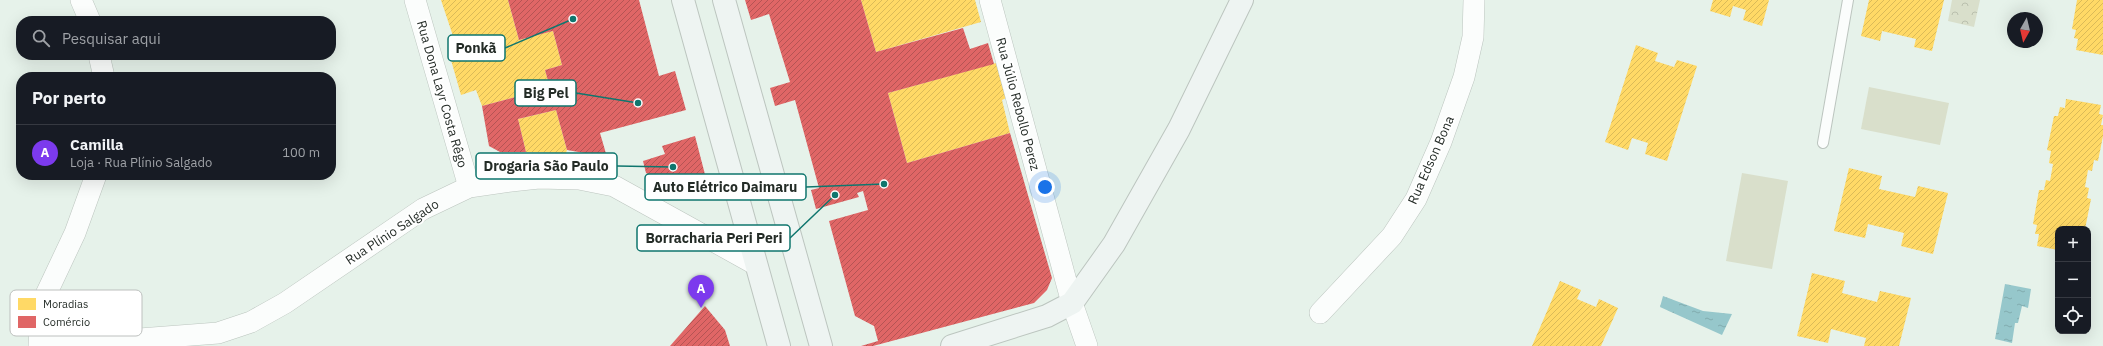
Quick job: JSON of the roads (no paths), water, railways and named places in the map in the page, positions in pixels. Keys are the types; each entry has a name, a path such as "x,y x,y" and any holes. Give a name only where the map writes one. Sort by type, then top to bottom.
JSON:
{"main road":[{"path":"683,0 755,264 779,346"},
{"path":"724,0 820,346"},
{"path":"952,346 1047,316 1072,303 1114,244 1179,129 1242,0"}],"street":[{"path":"82,0 88,16"},
{"name":"Rua Dona Layr Costa Rêgo","path":"415,0 468,187"},
{"name":"Rua Júlio Rebollo Perez","path":"990,0 1072,303 1087,346"},
{"name":"Rua Edson Bona","path":"1320,313 1392,236 1416,198 1441,142 1464,77 1473,37 1474,0"},
{"path":"100,60 103,72"},
{"name":"Rua Plínio Salgado","path":"48,346 218,333 251,322 285,303 423,209 468,187 539,178 579,179 614,186 755,264"},
{"path":"48,290 75,233 94,180"},
{"path":"38,346 39,336"}],"lane":[{"path":"1823,142 1848,0"}],"water":[{"path":"2005,284 2031,289 2028,308 2022,306 2018,323 2015,323 2012,343 1995,339"},
{"path":"1663,296 1703,311 1732,314 1722,335 1660,307"}],"place":[{"name":"Ponkã","path":"573,19"},
{"name":"Big Pel","path":"638,103"},
{"name":"Drogaria São Paulo","path":"673,167"},
{"name":"Auto Elétrico Daimaru","path":"884,184"},
{"name":"Borracharia Peri Peri","path":"835,195"},
{"name":"Camilla","path":"701,308"}]}
